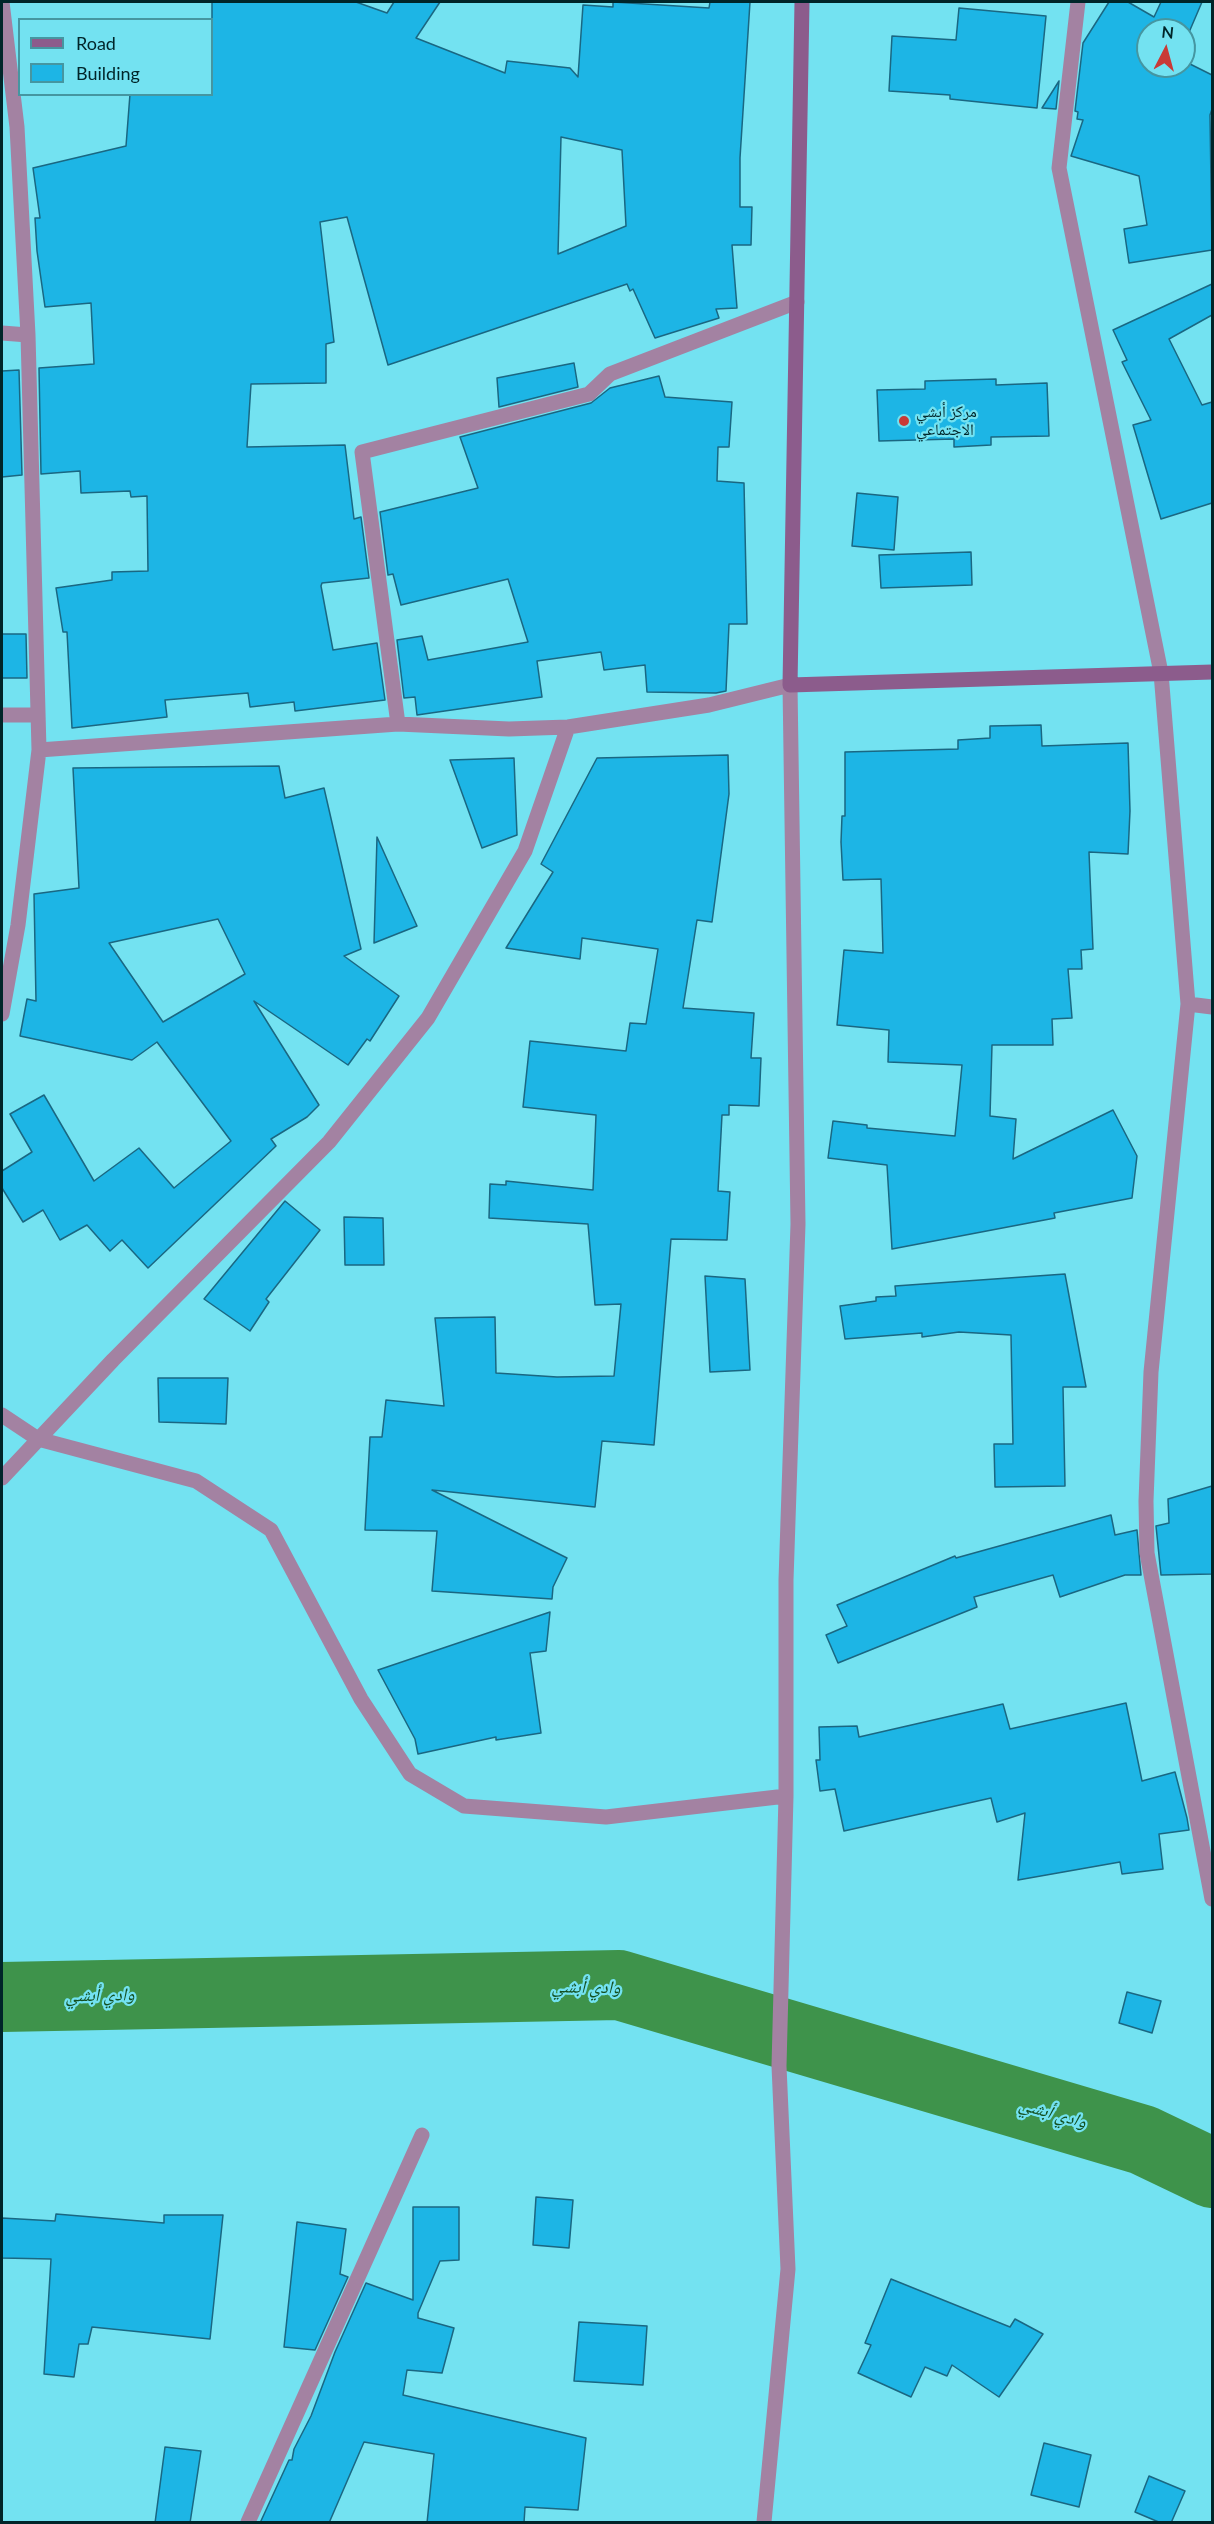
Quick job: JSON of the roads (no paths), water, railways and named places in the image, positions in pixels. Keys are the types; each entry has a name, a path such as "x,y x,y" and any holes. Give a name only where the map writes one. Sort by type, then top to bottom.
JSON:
{"street":[{"path":"2,2 17,127 28,335 39,750 18,925 2,1014"},
{"path":"764,2523 788,2269 779,2066 786,1796 786,1580 798,1224 790,685 802,2"},
{"path":"1078,2 1059,168 1161,673 1188,1004 1151,1372 1146,1501 1147,1553 1212,1899"},
{"path":"398,724 362,452 589,394 610,374 797,302"},
{"path":"2,333 28,335"},
{"path":"39,750 398,724 509,729 568,727 708,705 790,685 1212,672"},
{"path":"2,715 38,715"},
{"path":"2,1478 329,1142 428,1018 525,851 568,727"},
{"path":"1188,1004 1212,1007"},
{"path":"2,1415 38,1439 196,1481 271,1530 361,1699 410,1774 464,1806 606,1817 786,1796"},
{"path":"248,2523 422,2135"}],"waterway":[{"name":"وادي أبشي","path":"2,1997 619,1985 1143,2140 1212,2173"}],"place":[{"name":"مركز أبشي الاجتماعي","path":"904,421"}]}
